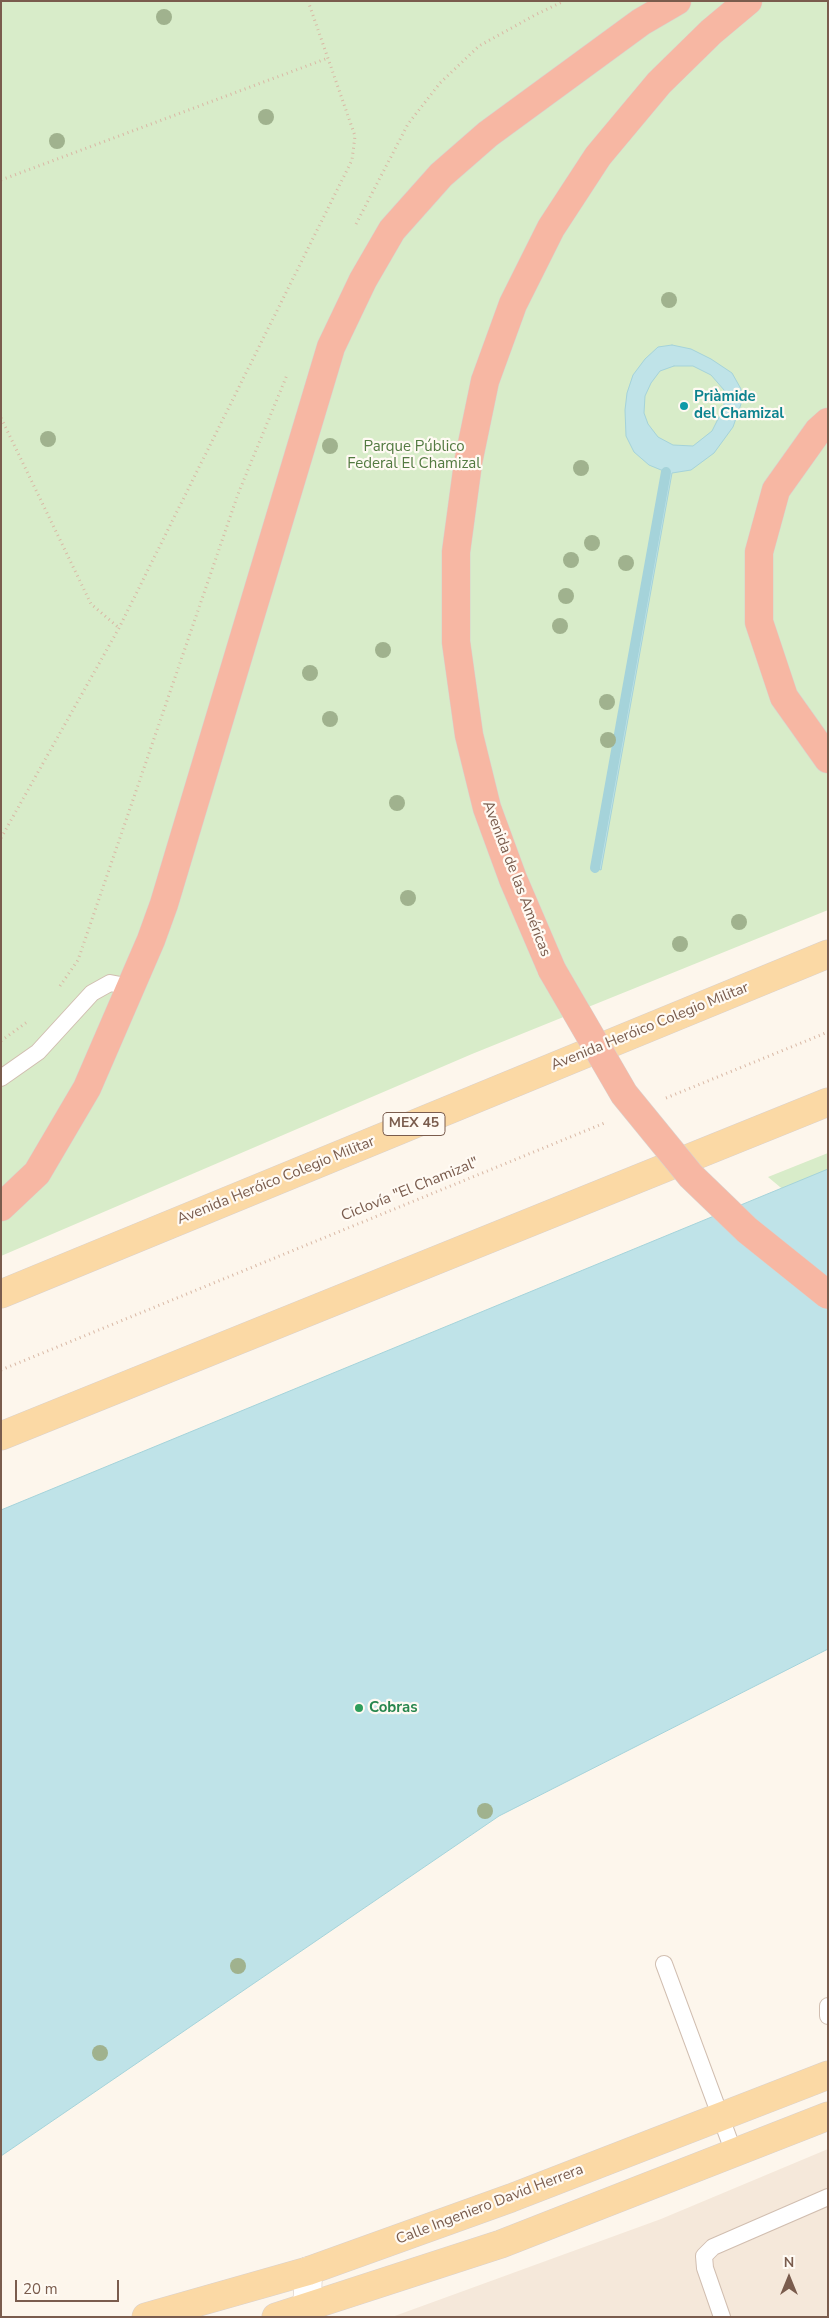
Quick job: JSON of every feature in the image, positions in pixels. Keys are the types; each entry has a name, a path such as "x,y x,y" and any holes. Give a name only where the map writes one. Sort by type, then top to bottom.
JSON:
{"highway":[{"path":"1,1207 37,1173 87,1088 131,987 164,904 331,347 363,280 392,230 441,175 488,134 641,22 677,1"},
{"name":"Avenida de las Américas","path":"748,1 711,32 659,83 598,156 551,228 513,304 485,381 468,463 456,552 456,642 469,735 487,808 513,879 552,970 624,1094 691,1176 747,1230 828,1295"},
{"path":"828,422 818,431 776,490 759,552 759,622 784,697 828,759"}],"main road":[{"name":"Avenida Heróico Colegio Militar","path":"1,1294 828,954"},
{"path":"1,1436 828,1102"},
{"name":"Calle Ingeniero David Herrera","path":"146,2317 308,2271 511,2198 828,2075"},
{"path":"276,2317 308,2312 502,2244 828,2116"}],"street":[{"path":"308,2271 308,2312"}],"lane":[{"path":"1,1078 38,1052 92,993 110,982 131,987"},
{"path":"664,1964 734,2153"},
{"path":"828,2006 828,2016"},
{"path":"722,2317 704,2256 713,2247 828,2196"}],"path":[{"path":"1,838 118,628 352,160 355,136 308,1"},
{"path":"1,180 328,58"},
{"path":"1,418 91,604 118,628"},
{"path":"662,1099 828,1032"},
{"name":"Ciclovía \"El Chamizal\"","path":"1,1370 616,1118"}],"shaded area":[{"path":"828,2149 828,2317 392,2317 661,2219"}],"green space":[{"name":"Parque Público Federal El Chamizal","path":"1,1 828,1 828,910 472,1054 1,1256"},
{"path":"828,1153 828,1227 768,1177"}],"water":[{"path":"672,345 691,349 732,373 741,389 741,404 733,427 714,453 691,470 672,473 601,870 595,868 666,472 649,465 634,452 626,436 625,410 627,393 633,375 645,359 658,347","holes":["674,366 693,366 711,375 724,390 724,407 712,431 693,446 673,445 658,437 648,424 644,413 645,396 651,383 660,371"]},
{"name":"Cobras","path":"828,1169 828,1649 499,1816 1,2156 1,1510"}],"waterway":[{"path":"595,868 666,472"}],"place":[{"name":"Priàmide del Chamizal","path":"684,406"},
{"name":"Cobras","path":"359,1708"}]}
